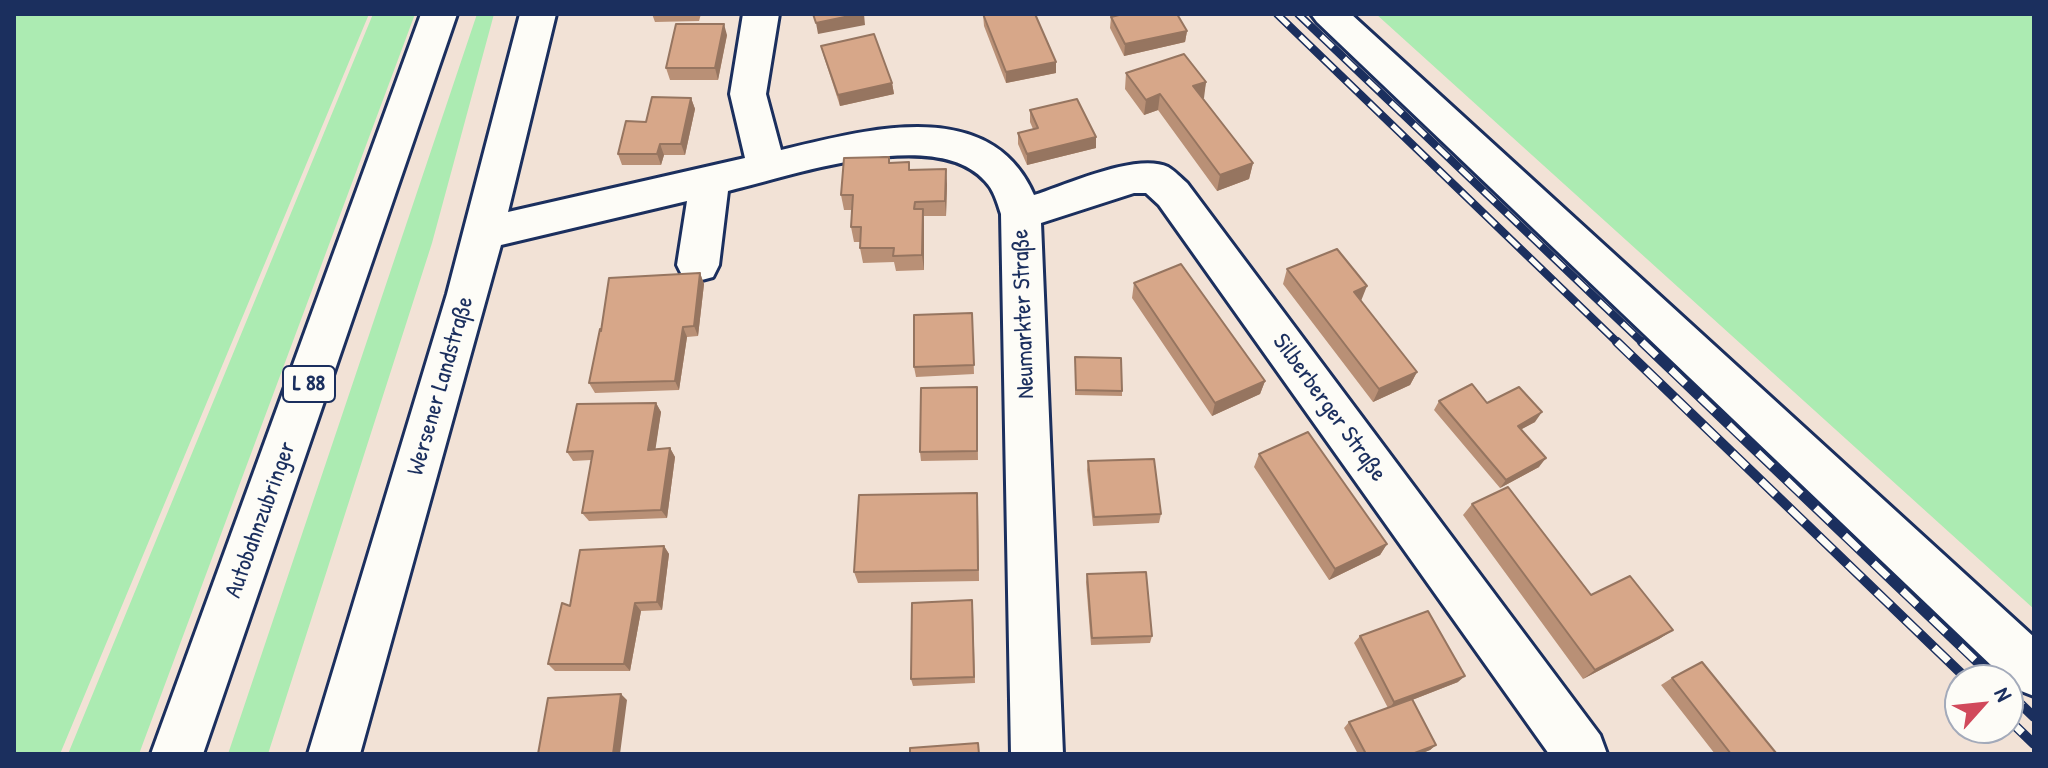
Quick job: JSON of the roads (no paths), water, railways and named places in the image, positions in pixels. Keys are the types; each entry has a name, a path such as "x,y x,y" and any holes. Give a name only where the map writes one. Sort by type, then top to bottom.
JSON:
{"main road":[{"name":"Autobahnzubringer","path":"177,754 439,14"},
{"name":"Wersener Landstraße","path":"334,754 485,233 538,14"},
{"path":"761,14 748,94 766,167"},
{"path":"1329,14 2034,671"},
{"name":"Neumarkter Straße","path":"485,233 877,142 916,138 952,145 984,159 1008,182 1021,214 1037,754"},
{"name":"Silberberger Straße","path":"1021,214 1133,178 1155,178 1173,194 1581,754"},
{"path":"698,265 710,181"}],"railway":[{"path":"1277,14 1619,344"},
{"path":"1298,14 1644,344"},
{"path":"1617,342 1951,664"},
{"path":"1642,342 1979,664"},
{"path":"2024,707 2034,717"},
{"path":"2024,734 2034,744"}]}
